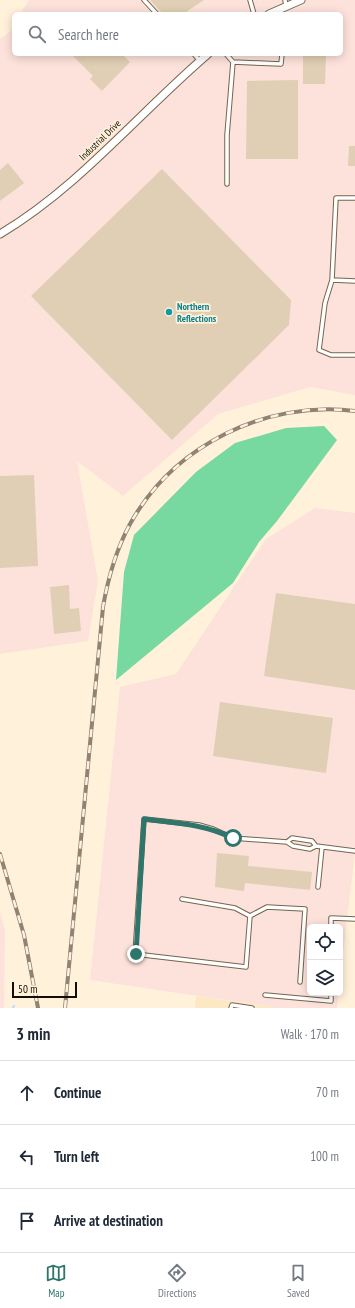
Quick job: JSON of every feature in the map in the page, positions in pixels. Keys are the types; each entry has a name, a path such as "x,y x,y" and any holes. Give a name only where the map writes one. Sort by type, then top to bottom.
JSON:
{"street":[{"path":"278,12 286,3 301,0"},
{"name":"Industrial Drive","path":"0,234 31,214 64,189 178,80 206,56"}],"lane":[{"path":"144,0 155,12"},
{"path":"250,0 253,12"},
{"path":"196,56 200,61"},
{"path":"227,184 227,135 233,62 228,56"},
{"path":"233,62 281,64 282,56"},
{"path":"355,198 336,198 332,280 325,303 319,350 330,356 355,356"},
{"path":"332,280 355,281"},
{"path":"250,916 246,967 136,954 144,819 199,825 213,829 233,838 287,842 293,846 310,849 316,846 355,851"},
{"path":"287,842 292,838 312,841 316,846"},
{"path":"318,887 322,847"},
{"path":"182,899 235,908 250,916"},
{"path":"250,916 267,907 305,909 300,982"},
{"path":"331,924 332,918 355,919"},
{"path":"264,995 331,1001 331,996"},
{"path":"231,1008 232,1005 252,1008"}],"shaded area":[{"path":"29,0 260,0 261,2 262,0 355,0 355,395 310,387 218,414 123,496 77,461 98,581 88,641 0,654 0,39 12,29 12,56 343,56 343,12 21,12"},
{"path":"315,508 355,513 355,853 343,953 343,924 307,924 307,996 338,996 337,1008 279,1008 90,980 120,687 176,674 266,539"},
{"path":"0,911 5,931 4,1008 0,1008"},
{"path":"196,996 279,1008 195,1008"}],"green space":[{"path":"324,426 337,440 277,521 259,542 233,583 116,680 124,572 134,535 196,472 235,443 286,428"}],"building":[{"path":"150,0 204,0 186,12 161,12"},
{"path":"73,56 124,56 130,62 102,91 90,79 93,76"},
{"path":"303,56 326,56 325,84 303,84"},
{"path":"298,80 298,159 246,159 247,81"},
{"path":"349,146 355,146 355,166 348,166"},
{"path":"8,163 24,183 0,201 0,170"},
{"name":"Northern Reflections","path":"162,169 291,300 289,325 172,440 31,296"},
{"path":"34,475 38,566 0,568 0,476"},
{"path":"69,585 70,609 79,608 81,631 54,634 50,587"},
{"path":"276,593 355,604 355,690 264,676"},
{"path":"220,702 333,718 326,773 213,756"},
{"path":"217,853 249,856 248,866 312,872 310,890 245,883 244,891 215,887"}],"railway":[{"path":"65,1008 103,607 113,564 125,534 149,496 171,471 197,451 226,434 256,421 288,413 322,409 355,411"},
{"path":"0,854 24,935 38,1008"}],"place":[{"name":"Northern Reflections","path":"169,312"}],"route":[{"path":"136,954 144,819 199,825 213,829 233,838"}]}
